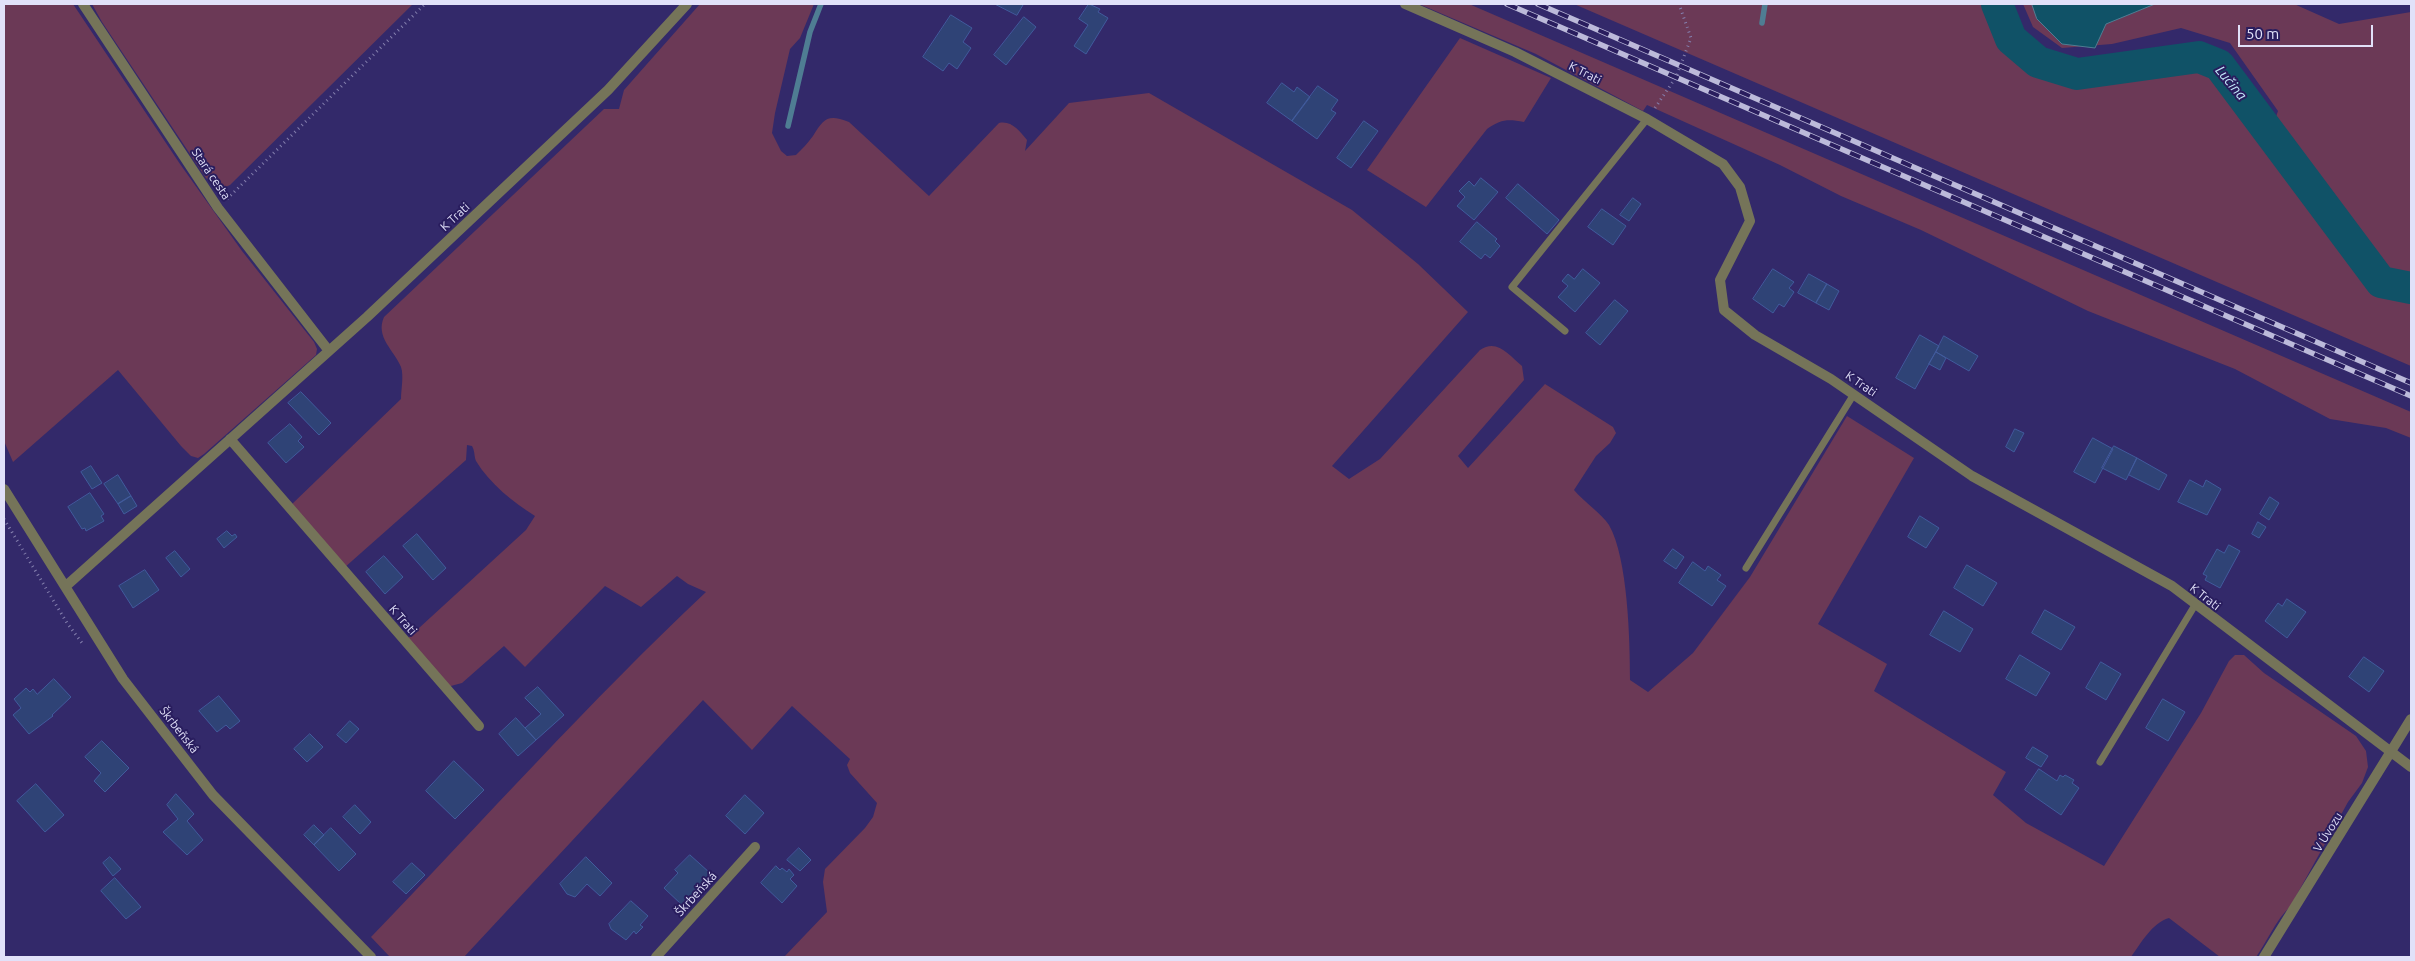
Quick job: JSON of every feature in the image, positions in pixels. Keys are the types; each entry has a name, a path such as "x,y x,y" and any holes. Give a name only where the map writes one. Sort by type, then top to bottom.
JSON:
{"street":[{"name":"Stará cesta","path":"83,4 218,208 328,351"},
{"name":"K Trati","path":"66,586 374,311 608,90 686,4"},
{"name":"K Trati","path":"1405,4 1516,52 1647,119 1723,164 1740,187 1750,222 1720,280 1724,310 1755,335 1854,394 1972,476 2172,586 2391,754 2411,767"},
{"name":"K Trati","path":"230,439 478,726"},
{"name":"Škrbeňská","path":"4,489 123,679 213,795 371,957"},
{"name":"V Úvozu","path":"2264,957 2411,719"},
{"name":"Škrbeňská","path":"656,957 756,846"}],"lane":[{"path":"1565,331 1512,287 1647,119"},
{"path":"1746,568 1854,394"},
{"path":"2100,762 2195,605"}],"path":[{"path":"218,208 425,4"},
{"path":"1647,119 1676,78 1691,38 1679,4"}],"shaded area":[{"path":"4,4 73,4 180,164 242,251 314,342 317,349 316,355 198,458 191,456 181,446 118,370 13,462 4,441"},
{"path":"92,4 413,4 230,185 221,189 206,178"},
{"path":"700,4 814,4 800,38 790,49 775,113 772,133 781,151 787,156 796,155 827,119 836,118 849,122 929,196 999,123 1007,123 1021,133 1027,140 1025,151 1069,103 1149,93 1352,210 1418,264 1468,312 1332,466 1349,479 1380,459 1480,350 1492,346 1502,349 1522,366 1524,380 1458,456 1468,468 1545,384 1613,427 1616,433 1610,443 1596,456 1574,490 1606,521 1615,540 1627,600 1630,680 1648,692 1693,653 1750,577 1847,416 1914,458 1818,624 1887,664 1874,691 2006,772 1993,795 2026,823 2104,866 2201,713 2229,661 2235,655 2244,655 2264,673 2356,736 2366,751 2368,767 2362,783 2348,802 2290,907 2276,924 2256,957 2220,957 2169,918 2152,929 2131,957 784,957 827,912 823,882 825,869 865,828 873,817 877,803 850,773 847,765 850,759 792,706 752,750 703,700 464,957 390,957 371,937 578,719 706,592 688,584 677,576 641,607 605,586 525,667 504,646 462,683 447,687 407,639 526,530 535,516 510,499 495,485 476,461 472,446 467,445 466,460 344,568 290,506 401,399 402,371 386,343 382,331 384,317 604,109 619,109 624,90"},
{"path":"1419,4 1469,4 2411,412 2411,438 2386,428 2330,419 2235,369 2088,311 1921,230 1841,196 1780,165 1647,105 1643,111 1536,54"},
{"path":"1574,4 1989,4 2001,35 2029,65 2054,77 2081,81 2128,77 2196,64 2218,74 2268,140 2278,111 2230,43 2181,28 2112,44 2062,48 2033,27 2023,4 2294,4 2339,24 2411,12 2411,366"},
{"path":"1460,38 1551,78 1524,122 1505,121 1496,123 1487,129 1426,207 1367,170"}],"water":[{"path":"2032,4 2155,4 2106,24 2095,48 2062,44 2037,19"}],"building":[{"path":"995,4 1021,4 1023,5 1017,15"},
{"path":"1089,4 1100,9 1098,12 1108,18 1086,54 1074,46 1088,25 1079,19"},
{"path":"951,15 972,28 963,42 971,48 957,69 949,63 943,71 923,57"},
{"path":"1024,17 1036,27 1006,65 994,55"},
{"path":"1282,83 1294,92 1297,87 1310,97 1292,121 1267,103"},
{"path":"1318,86 1338,100 1331,110 1336,113 1317,139 1292,121"},
{"path":"1364,121 1378,131 1351,168 1337,158"},
{"path":"1481,178 1498,192 1474,220 1457,206 1465,197 1459,191 1469,181 1474,186"},
{"path":"1518,184 1559,220 1547,234 1506,198"},
{"path":"1633,198 1641,204 1629,221 1620,215"},
{"path":"1602,209 1626,226 1613,245 1588,227"},
{"path":"1477,222 1497,239 1495,241 1500,246 1490,258 1485,254 1481,259 1460,242"},
{"path":"1583,269 1600,283 1575,312 1558,297 1568,286 1562,281 1568,274 1574,279"},
{"path":"1773,269 1794,282 1789,288 1794,292 1784,307 1779,304 1773,313 1753,299"},
{"path":"1809,274 1827,284 1816,303 1798,293"},
{"path":"1827,284 1839,291 1829,310 1816,303"},
{"path":"1615,300 1628,311 1600,345 1586,333"},
{"path":"1920,335 1939,346 1915,389 1896,378"},
{"path":"1944,336 1978,356 1969,371 1936,352"},
{"path":"1936,352 1946,358 1940,370 1929,364"},
{"path":"301,392 331,423 319,435 288,403"},
{"path":"290,424 302,437 298,441 304,447 286,463 268,443"},
{"path":"2015,429 2024,433 2014,452 2006,447"},
{"path":"2093,438 2113,449 2095,483 2074,472"},
{"path":"2114,446 2137,458 2126,480 2102,468"},
{"path":"2137,458 2167,475 2159,490 2129,475"},
{"path":"91,466 102,483 92,489 81,472"},
{"path":"118,475 131,496 118,504 104,484"},
{"path":"2190,480 2203,487 2206,480 2221,489 2207,515 2178,502"},
{"path":"90,493 104,514 101,516 104,521 86,531 85,528 82,529 68,507"},
{"path":"131,496 137,506 124,514 118,504"},
{"path":"2270,497 2279,503 2269,520 2260,514"},
{"path":"1920,516 1939,528 1926,548 1908,537"},
{"path":"2258,522 2266,527 2259,538 2252,534"},
{"path":"227,531 232,536 235,534 237,537 224,548 217,539"},
{"path":"417,534 446,568 433,580 403,546"},
{"path":"2229,545 2240,551 2220,588 2205,580 2207,576 2203,574 2217,549 2224,553"},
{"path":"1673,549 1684,557 1676,569 1664,561"},
{"path":"175,551 190,569 181,577 166,558"},
{"path":"384,556 403,577 385,594 366,572"},
{"path":"1693,562 1705,571 1708,566 1721,575 1717,580 1726,586 1712,606 1679,583"},
{"path":"1967,565 1997,583 1983,606 1954,588"},
{"path":"145,570 159,590 133,608 119,586"},
{"path":"2287,599 2306,612 2287,638 2265,621 2278,603 2282,606"},
{"path":"2045,610 2075,627 2061,650 2032,633"},
{"path":"1944,611 1973,629 1960,652 1930,635"},
{"path":"2020,655 2050,673 2036,696 2006,679"},
{"path":"2364,657 2384,671 2369,692 2349,677"},
{"path":"2101,662 2121,674 2106,700 2086,688"},
{"path":"54,679 71,697 53,716 29,734 13,715 21,708 14,699 26,688 30,692 33,689 37,694"},
{"path":"538,687 564,715 536,740 525,728 541,714 525,698"},
{"path":"219,696 240,721 230,729 226,725 217,732 199,711"},
{"path":"2163,699 2185,712 2168,741 2146,728"},
{"path":"516,718 536,740 518,756 499,734"},
{"path":"350,721 359,729 346,743 337,735"},
{"path":"310,734 323,747 307,762 294,749"},
{"path":"102,741 129,768 105,792 94,781 101,773 85,757"},
{"path":"2033,747 2048,756 2041,767 2026,758"},
{"path":"454,761 484,790 455,819 426,791"},
{"path":"2039,769 2057,781 2060,775 2063,777 2065,775 2074,780 2072,783 2079,788 2061,815 2025,790"},
{"path":"36,784 64,815 45,832 17,801"},
{"path":"176,794 194,814 187,821 203,840 187,855 163,832 178,819 167,805"},
{"path":"745,795 764,813 745,834 726,816"},
{"path":"355,805 371,822 360,834 343,817"},
{"path":"314,825 324,835 314,845 304,835"},
{"path":"331,828 356,854 339,871 314,845"},
{"path":"799,848 811,860 800,871 787,860"},
{"path":"690,855 710,873 703,881 705,882 682,905 664,888 678,873 675,870"},
{"path":"110,857 121,869 113,876 103,863"},
{"path":"586,857 612,883 600,896 587,884 575,897 567,894 560,884"},
{"path":"412,863 425,875 406,894 393,882"},
{"path":"776,866 780,870 782,868 787,872 789,869 794,875 790,879 797,886 782,903 761,883"},
{"path":"115,878 141,907 126,919 101,891"},
{"path":"631,901 648,916 640,925 643,927 636,934 634,931 626,940 611,929 609,924"}],"waterway":[{"path":"788,126 810,32 821,4"},
{"path":"1762,23 1765,4"},
{"name":"Lučina","path":"1997,4 2011,39 2038,62 2077,74 2199,57 2219,65 2381,282 2411,288"}],"railway":[{"path":"1507,4 2411,396"},
{"path":"1538,4 2411,383"}]}
